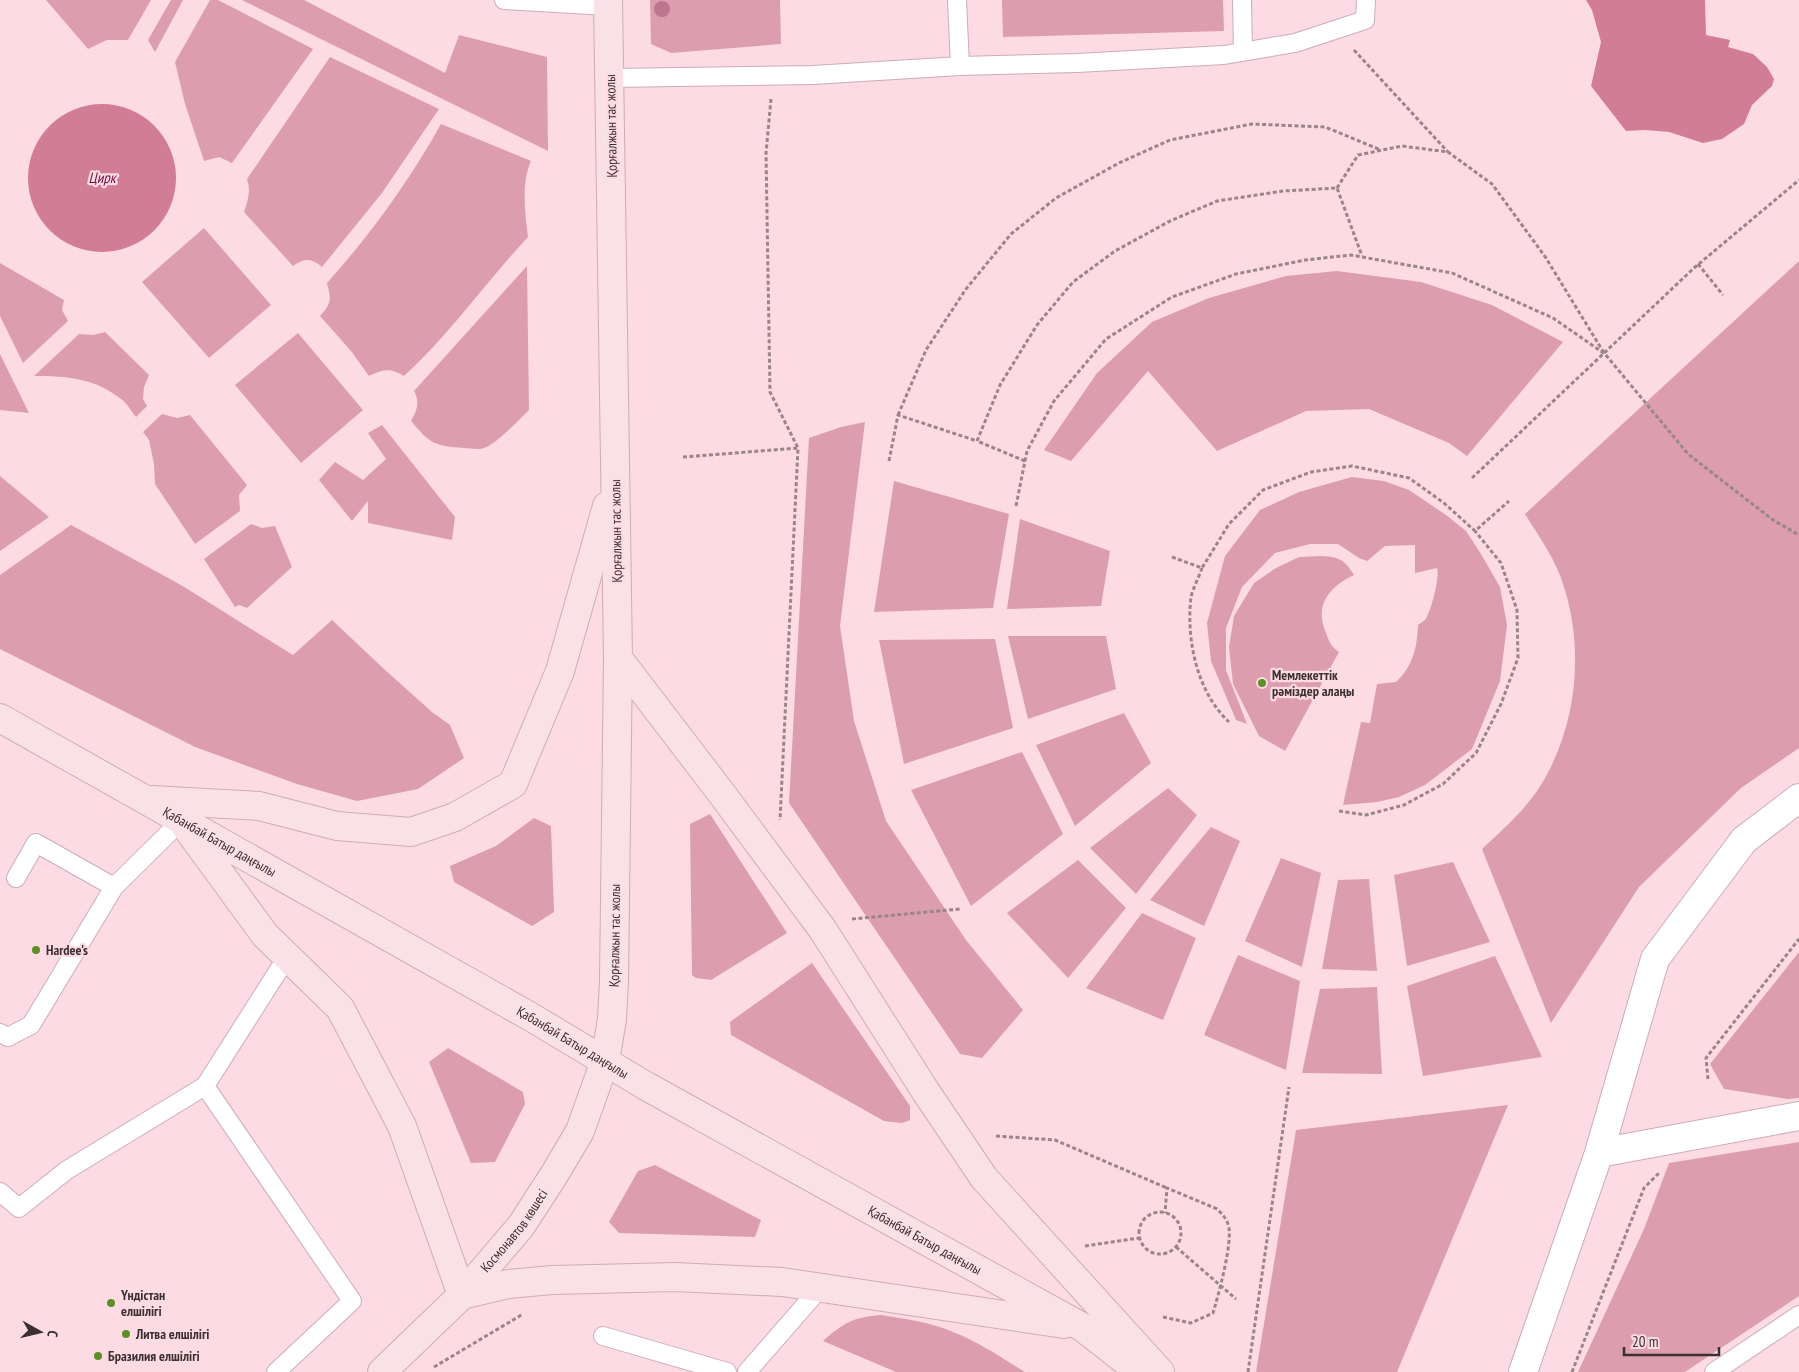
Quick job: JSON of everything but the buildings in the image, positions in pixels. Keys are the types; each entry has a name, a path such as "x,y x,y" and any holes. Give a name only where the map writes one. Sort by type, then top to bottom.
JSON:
{"main road":[{"name":"Қорғалжын тас жолы","path":"604,1061 612,1018 614,981 618,658 608,3"},
{"path":"146,800 259,806 337,826 410,832 455,817 513,784 560,671 615,478"},
{"path":"618,658 823,930 926,1092 984,1178 1160,1372"},
{"name":"Қабанбай Батыр даңғылы","path":"0,718 530,1017 646,1086 1082,1327 1140,1372"},
{"path":"182,820 265,935 340,1008 402,1126 462,1295 508,1284 552,1280 674,1277 782,1282 1082,1327"},
{"name":"Космонавтов көшесі","path":"382,1372 462,1295 521,1226 580,1131 604,1061"}],"street":[{"path":"1523,1372 1599,1153 1656,958 1744,840 1799,798"},
{"path":"1599,1153 1799,1116"}],"lane":[{"path":"504,0 608,3"},
{"path":"957,0 960,66"},
{"path":"1242,0 1243,52"},
{"path":"610,78 773,76 1224,55 1295,42 1365,20 1366,0"},
{"path":"0,1033 8,1037 32,1024 114,887 182,820"},
{"path":"16,878 36,843 114,887"},
{"path":"0,1192 20,1208 67,1170 205,1086 287,957"},
{"path":"205,1086 352,1301 276,1372"},
{"path":"747,1372 821,1287"},
{"path":"1714,1372 1799,1315"},
{"path":"602,1336 727,1372"}],"path":[{"path":"1335,30 1448,152 1492,184 1546,258 1604,354 1688,454 1773,520 1799,536"},
{"path":"773,76 766,153 770,392 798,448 780,824"},
{"path":"888,461 898,416 926,350 966,289 1011,234 1056,198 1120,163 1170,140 1252,124 1325,127 1381,150"},
{"path":"1337,188 1358,155 1402,146 1448,152"},
{"path":"1472,478 1698,264 1799,180"},
{"path":"1337,188 1362,257"},
{"path":"977,441 1000,385 1037,325 1073,282 1115,251 1170,221 1217,201 1283,191 1337,188"},
{"path":"1016,506 1028,451 1054,401 1106,339 1172,298 1236,274 1305,260 1351,255 1452,273 1553,318 1604,354"},
{"path":"1698,264 1723,295"},
{"path":"898,416 977,441 1025,461"},
{"path":"683,458 798,448"},
{"path":"1230,722 1219,712 1200,677 1190,636 1191,596 1202,568 1228,524 1262,490 1311,472 1352,466 1409,478 1444,503 1475,531 1501,564 1517,610 1518,658 1501,704 1476,753 1443,784 1404,805 1366,815 1339,811"},
{"path":"1475,531 1510,501"},
{"path":"1172,557 1202,568"},
{"path":"848,920 960,909"},
{"path":"1708,1079 1706,1058 1799,939"},
{"path":"1248,1372 1289,1087"},
{"path":"996,1136 1055,1140 1217,1209 1223,1214 1229,1226 1229,1239 1221,1286 1213,1313 1191,1323 1163,1317"},
{"path":"1572,1372 1644,1188 1660,1173"},
{"path":"1165,1213 1167,1188"},
{"path":"1155,1212 1165,1213 1174,1218 1180,1229 1179,1242 1170,1252 1156,1254 1143,1247 1139,1238 1139,1227 1143,1220 1155,1212"},
{"path":"1084,1246 1139,1238"},
{"path":"1176,1247 1236,1299"},
{"path":"428,1370 529,1310"}],"shaded area":[{"path":"46,0 151,0 128,40 107,40 88,49"},
{"path":"171,0 183,0 155,52 148,40"},
{"path":"210,0 218,0 313,49 232,163 219,157 204,161 185,104 175,62"},
{"path":"242,0 304,0 445,73 459,35 547,57 548,151"},
{"path":"650,0 780,0 781,44 671,53 651,44"},
{"path":"1002,0 1223,0 1224,31 1003,37"},
{"path":"330,57 439,109 382,193 322,267 308,260 293,266 244,212 249,192 247,179"},
{"path":"441,124 531,161 525,188 528,237 437,343 404,376 387,370 369,376 351,351 320,316 330,301 327,283 359,246 388,206 416,166"},
{"path":"204,228 271,305 209,358 142,282"},
{"path":"1799,261 1799,748 1741,788 1639,887 1551,1023 1482,849 1505,828 1539,788 1552,765 1561,741 1569,716 1573,690 1574,638 1564,587 1552,558 1525,514"},
{"path":"0,263 64,300 62,310 68,321 23,363 0,316"},
{"path":"527,266 529,410 501,437 484,448 439,445 423,435 411,421 417,406 414,391"},
{"path":"1337,271 1421,282 1492,305 1563,342 1467,456 1449,443 1369,409 1306,411 1217,451 1148,371 1071,461 1044,450 1097,373 1152,322 1209,298 1286,276"},
{"path":"105,332 149,375 144,387 143,399 147,406 136,417 123,401 111,392 90,382 69,378 34,376 79,334 93,335"},
{"path":"298,333 363,410 301,463 235,385"},
{"path":"0,354 29,413 0,410"},
{"path":"162,414 177,418 190,415 247,485 239,495 240,511 195,544 155,484 154,464 149,440 143,432"},
{"path":"865,422 840,626 854,721 886,821 966,940 1023,1010 982,1058 960,1054 789,803 809,438 841,427"},
{"path":"382,425 455,517 452,540 368,523 368,501 352,521 319,480 335,462 363,480 386,459 368,433"},
{"path":"0,476 49,517 0,551"},
{"path":"1352,477 1384,481 1409,490 1466,531 1500,587 1507,625 1500,681 1472,749 1425,785 1399,797 1377,802 1343,805 1361,722 1370,723 1377,684 1396,682 1410,663 1417,641 1418,625 1425,620 1432,602 1436,586 1437,568 1415,573 1415,545 1385,546 1367,561 1338,544 1310,544 1275,553 1242,587 1226,628 1226,670 1247,724 1236,720 1211,661 1207,623 1225,556 1260,510 1299,492"},
{"path":"894,481 1009,514 993,608 874,612"},
{"path":"1020,519 1110,551 1101,606 1007,609"},
{"path":"251,524 262,528 275,526 292,567 247,608 239,605 235,607 204,559"},
{"path":"71,525 181,585 293,655 332,620 432,712 450,725 464,758 418,789 357,801 297,784 195,747 0,649 0,575"},
{"path":"1322,556 1341,560 1354,575 1337,585 1326,598 1322,614 1323,623 1329,641 1339,652 1285,751 1259,736 1233,684 1229,647 1234,616 1254,583 1276,568 1299,557"},
{"path":"1008,636 1106,636 1116,689 1028,719"},
{"path":"995,639 1013,728 904,764 879,640"},
{"path":"1124,713 1151,763 1075,826 1036,745"},
{"path":"1022,752 1063,834 971,906 911,790"},
{"path":"1168,788 1197,815 1136,894 1090,848"},
{"path":"710,814 787,933 711,980 696,978 692,975 690,824"},
{"path":"534,818 551,826 554,912 532,926 454,882 450,866 496,846"},
{"path":"1211,827 1240,841 1204,926 1150,900"},
{"path":"1281,858 1321,873 1302,967 1245,941"},
{"path":"1078,860 1126,908 1068,978 1007,913"},
{"path":"1453,862 1490,942 1407,966 1394,875"},
{"path":"1369,879 1377,971 1322,969 1338,880"},
{"path":"1142,913 1196,938 1163,1020 1086,988"},
{"path":"1799,952 1799,1098 1788,1099 1724,1089 1710,1064"},
{"path":"1238,955 1300,981 1286,1070 1204,1035"},
{"path":"1495,956 1542,1057 1423,1076 1407,986"},
{"path":"812,963 910,1106 910,1120 902,1123 884,1121 731,1035 730,1022"},
{"path":"1377,987 1382,1074 1302,1073 1320,989"},
{"path":"448,1048 523,1092 525,1104 495,1162 471,1163 429,1062"},
{"path":"1508,1105 1397,1372 1256,1372 1296,1130"},
{"path":"1799,1142 1799,1296 1685,1372 1578,1372 1644,1229 1669,1163"},
{"path":"655,1165 761,1220 755,1237 619,1233 609,1222 638,1171"},
{"path":"881,1315 918,1321 963,1336 1025,1372 896,1372 823,1341 849,1322 863,1317"}],"water":[{"path":"1586,0 1705,0 1706,35 1730,40 1728,47 1753,54 1767,67 1774,79 1772,86 1752,105 1744,124 1722,139 1703,143 1669,132 1626,131 1591,86 1601,42 1592,10"},
{"name":"Цирк","path":"102,104 130,110 154,126 170,150 176,178 170,206 154,230 130,246 102,252 74,246 50,230 34,206 28,178 34,150 50,126 74,110"}],"place":[{"name":"Мемлекеттік рәміздер алаңы","path":"1262,683"},
{"name":"Hardee's","path":"36,950"},
{"name":"Үндістан елшілігі","path":"111,1303"},
{"name":"Литва елшілігі","path":"126,1334"},
{"name":"Бразилия елшілігі","path":"98,1356"}]}
